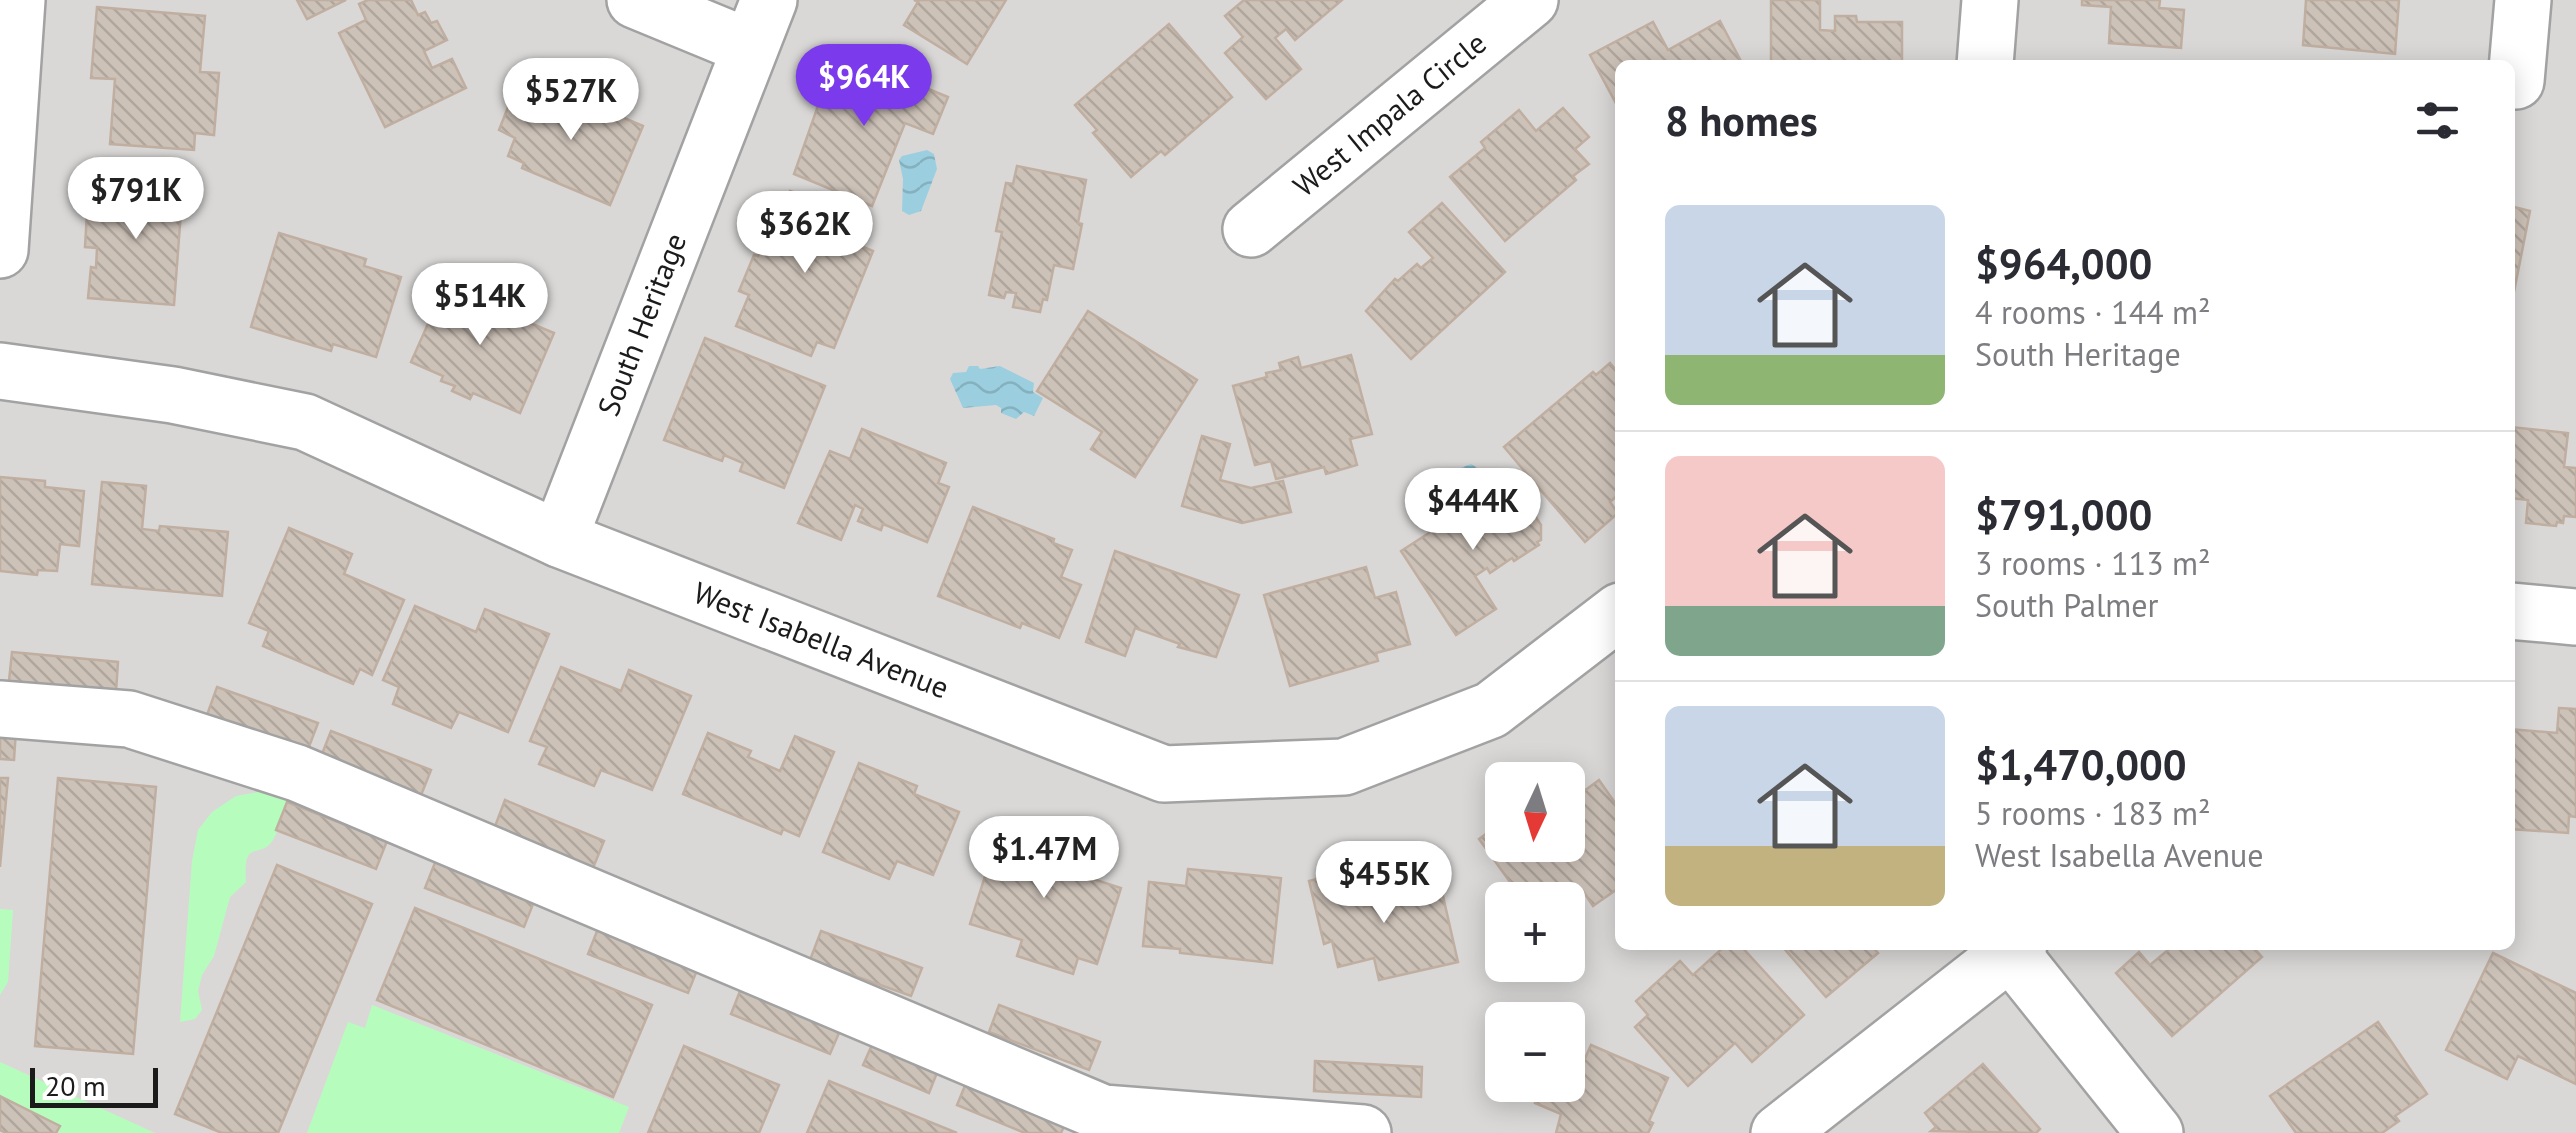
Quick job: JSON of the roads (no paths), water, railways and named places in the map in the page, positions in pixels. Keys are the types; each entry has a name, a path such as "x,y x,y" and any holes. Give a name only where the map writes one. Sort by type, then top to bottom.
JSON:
{"street":[{"path":"0,250 18,0"},
{"path":"634,0 759,24"},
{"name":"West Impala Circle","path":"1250,229 1530,0"},
{"path":"1985,60 1990,0"},
{"path":"2516,80 2523,0"},
{"name":"South Heritage","path":"559,539 759,24"},
{"name":"West Isabella Avenue","path":"0,371 173,394 305,422 559,539 1164,774 1344,767 1491,710 1615,616"},
{"path":"2515,611 2576,617"},
{"path":"0,709 128,720 297,773 1103,1113 1363,1133"},
{"path":"1779,1133 2014,950"},
{"path":"2016,950 2155,1133"}],"water":[{"path":"927,150 934,154 937,169 921,211 909,215 902,211 899,160"},
{"path":"969,366 1000,366 1034,383 1033,392 1043,398 1034,416 1024,412 1016,419 1001,413 996,405 963,408 950,379 953,373 966,372"},
{"path":"1471,464 1481,470 1481,479 1454,512 1442,514 1427,508 1423,495 1428,484 1452,468"}]}
